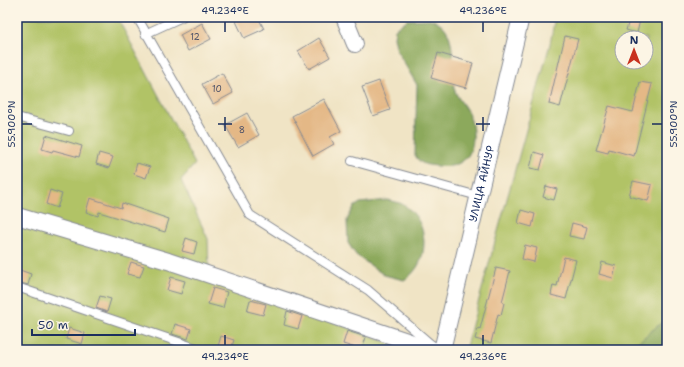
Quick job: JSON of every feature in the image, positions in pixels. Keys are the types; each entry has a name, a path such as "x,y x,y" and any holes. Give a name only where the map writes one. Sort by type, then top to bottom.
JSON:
{"street":[{"path":"344,17 355,44"},
{"name":"УЛИЦА АЙНУР","path":"442,350 521,17"},
{"path":"17,216 168,261 434,350"}],"lane":[{"path":"137,17 145,34 250,215 368,290 438,350"},
{"path":"145,34 182,17"},
{"path":"17,117 69,131"},
{"path":"352,161 478,196"},
{"path":"17,287 202,350"}],"green space":[{"path":"17,17 117,17 195,164 181,180 208,239 209,274 407,350 17,350"},
{"path":"555,17 667,17 667,318 629,350 465,350 550,44"},
{"path":"430,19 439,23 446,29 450,38 453,58 454,88 471,120 473,133 472,147 466,158 455,165 449,166 424,164 419,161 415,155 417,85 397,51 394,37 395,29 407,20"},
{"path":"387,200 402,204 412,211 418,220 422,231 424,242 423,253 419,264 413,273 404,280 384,275 356,255 348,243 347,220 354,207 360,203"},
{"path":"667,318 667,350 629,350"}],"building":[{"path":"234,17 258,17 264,29 244,38"},
{"path":"630,18 640,20 638,30 626,30"},
{"path":"202,23 211,39 188,51 180,35"},
{"path":"565,36 578,39 560,107 549,104"},
{"path":"319,38 330,57 309,69 298,51"},
{"path":"438,53 473,63 466,88 431,78"},
{"path":"222,73 233,93 213,104 202,84"},
{"path":"379,81 390,110 373,116 362,87"},
{"path":"640,82 652,84 634,156 609,149 608,153 596,150 609,106 633,112"},
{"path":"324,99 341,131 330,137 334,144 313,156 292,116"},
{"path":"247,113 259,135 238,147 225,125"},
{"path":"46,135 82,146 79,157 53,150 52,152 42,149"},
{"path":"534,152 544,155 540,170 530,168"},
{"path":"99,153 113,157 109,168 96,164"},
{"path":"137,163 150,167 146,178 134,174"},
{"path":"633,181 652,185 648,201 629,196"},
{"path":"546,186 557,189 554,200 543,197"},
{"path":"50,190 62,194 57,208 46,204"},
{"path":"90,198 121,208 122,203 169,219 165,232 99,212 98,216 86,212"},
{"path":"521,210 535,214 532,227 518,223"},
{"path":"572,223 587,227 584,239 569,236"},
{"path":"186,238 197,242 194,254 182,251"},
{"path":"525,245 537,248 534,262 522,259"},
{"path":"564,257 576,260 566,299 551,295 553,285 557,286"},
{"path":"131,262 144,266 140,277 127,274"},
{"path":"602,262 616,266 613,278 599,274"},
{"path":"496,268 510,271 502,302 504,303 501,315 498,314 491,343 475,339 478,328 480,329"},
{"path":"17,269 31,274 28,285 17,282"},
{"path":"171,277 185,281 181,294 167,290"},
{"path":"213,288 227,292 223,308 208,304"},
{"path":"100,296 111,299 107,312 96,308"},
{"path":"250,300 266,304 263,315 247,311"},
{"path":"287,311 302,316 298,329 284,325"},
{"path":"175,324 191,329 188,339 172,334"},
{"path":"69,328 85,333 82,344 66,339"},
{"path":"347,331 366,337 362,350 343,344"},
{"path":"221,336 234,340 231,350 217,350"}]}
